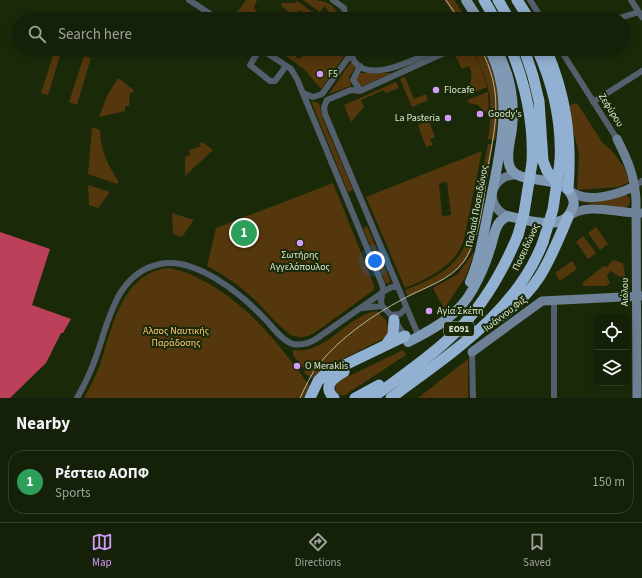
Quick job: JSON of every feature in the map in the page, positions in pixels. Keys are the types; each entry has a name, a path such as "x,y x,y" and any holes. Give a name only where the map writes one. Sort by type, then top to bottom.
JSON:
{"highway":[{"path":"484,0 491,12"},
{"path":"498,0 505,12"},
{"path":"509,0 517,12"},
{"path":"517,0 525,12"},
{"name":"Ποσειδώνος","path":"372,398 445,343 473,314 489,292 518,235 524,214 532,163 532,139 530,111 513,56"},
{"path":"526,56 539,101 543,161 547,171 557,183"},
{"name":"Ποσειδώνος","path":"391,398 460,346 486,324 515,293 532,266 543,242 553,209 560,162 560,134 556,106 548,75 540,56"},
{"path":"549,56 559,84 568,128 570,158 568,189"},
{"path":"460,346 518,304 529,293 543,272 568,217"},
{"path":"385,345 393,336 393,318"},
{"path":"310,398 318,382 324,375 385,345 406,339"},
{"path":"334,398 329,388 329,383 333,378 406,339"},
{"path":"355,398 373,389 445,343"}],"main road":[{"path":"459,0 467,12"},
{"path":"466,0 474,12"},
{"name":"Παλαιά Ποσειδώνος","path":"417,334 452,308 468,287 477,264 503,133 504,107 500,77 492,56"},
{"path":"499,56 506,72 511,91 513,119 508,161 510,169 516,175 557,183 568,189 574,203 568,217 560,223 549,223 508,216"},
{"name":"Παλαιά Ποσειδώνος","path":"406,339 446,321 465,301 473,290 485,264 497,226 508,216"}],"street":[{"path":"189,0 207,12"},
{"path":"333,0 344,8 345,12"},
{"path":"530,0 538,12"},
{"path":"630,17 640,15 631,0"},
{"path":"256,56 250,65 270,81 275,81 286,66"},
{"path":"271,56 286,66 294,74 382,284 382,306 393,318 406,339"},
{"path":"303,93 313,97 322,94 348,56"},
{"path":"354,56 360,66 365,69 387,70 404,68 435,56"},
{"path":"417,334 325,114 324,107 327,100 351,90 360,91 425,56"},
{"name":"Ζεφύρου","path":"564,56 617,139 638,183"},
{"path":"360,66 353,80 354,84 360,91"},
{"path":"593,102 642,71"},
{"path":"322,94 327,100"},
{"path":"508,216 501,213 495,206 492,192 500,180 508,176 516,175"},
{"path":"568,189 575,195 582,197 606,196 625,191 638,183"},
{"path":"621,213 631,208 636,199 638,183"},
{"path":"568,217 576,212 586,209 621,213 640,211 636,199 632,193 625,191"},
{"path":"346,198 358,193"},
{"name":"Αιόλου","path":"637,398 640,211"},
{"path":"357,224 369,219"},
{"path":"77,398 91,369 114,303 133,278 152,266 175,263 191,266 248,302 285,340 295,344 313,341 383,292 392,287 398,288"},
{"name":"Ιωάννου Φιξ","path":"472,352 534,305 542,301 639,296"},
{"path":"554,300 554,398"},
{"path":"362,308 382,306"},
{"path":"393,318 406,308"},
{"path":"472,352 473,398"}],"green space":[{"path":"246,0 257,0 254,8 257,12 237,12"},
{"path":"303,0 326,2 331,5 336,12 329,12 325,6 320,12"},
{"path":"444,0 454,0 462,12 452,12"},
{"path":"297,1 312,12 302,12 299,10 297,12 290,12 281,6 282,3 296,3"},
{"path":"53,56 60,56 48,95 41,93"},
{"path":"84,56 91,58 77,105 69,102"},
{"path":"286,56 296,56 299,59 302,56 344,56 321,89 304,69"},
{"path":"456,56 475,56 487,87 466,96 465,92 471,80 471,70 469,66 462,69"},
{"path":"475,56 486,56 496,83 498,116 495,140 488,139 491,113 489,92 483,72"},
{"path":"350,63 354,64 355,68 349,77 351,86 329,94"},
{"path":"358,73 392,73 360,86 355,79"},
{"path":"405,77 414,99 426,94 428,100 412,107 400,79"},
{"path":"118,78 134,90 133,93 130,93 129,106 125,106 125,111 99,117 107,96"},
{"path":"396,82 399,88 386,93 384,90 361,100 364,107 351,122 344,105"},
{"path":"488,92 489,116 478,105 469,103 467,100"},
{"path":"311,101 319,103 323,120 353,190 348,192"},
{"path":"577,103 602,142 612,151 624,167 629,182 619,187 577,190 579,153 567,106"},
{"path":"429,121 435,137 430,139 433,145 426,147 418,125"},
{"path":"92,127 100,130 103,151 111,170 119,182 117,184 88,174"},
{"path":"202,142 213,150 185,176 185,157 190,155 189,150 201,146 199,144"},
{"path":"488,144 493,144 481,214 475,213"},
{"path":"482,151 464,239 455,257 432,275 405,288 366,197","holes":["447,182 451,215 442,216 439,183"]},
{"path":"333,183 374,285 374,290 317,331 306,336 297,337 284,330 242,289 207,266 216,228"},
{"path":"88,185 110,192 98,208 89,205"},
{"path":"625,194 630,198 630,202 628,206 623,208 573,201 587,201"},
{"path":"172,213 194,220 182,237 173,234"},
{"path":"471,219 480,220 471,251 465,262 457,270 437,284 408,297 405,290 441,273 458,257 469,234"},
{"path":"367,226 391,282 386,284 363,228"},
{"path":"596,227 608,244 600,250 588,233"},
{"path":"583,236 596,253 588,259 576,242"},
{"path":"473,253 474,254 466,276 444,309 433,288 458,274"},
{"path":"613,260 623,263 626,280 610,271 607,276 610,283 606,286 584,286 582,283 604,266 607,267"},
{"path":"572,261 577,269 560,281 555,273"},
{"name":"Αλσος Ναυτικής Παράδοσης","path":"168,268 185,272 211,285 240,306 253,318 277,343 310,386 303,398 84,398 93,382 121,304 129,291 140,280 152,272"},
{"path":"376,311 383,317 388,326 385,338 324,368 312,378 304,373 305,370 293,355 293,350 305,350 316,347 365,314"},
{"path":"403,350 406,355 345,395 340,395 336,391 335,385 341,380"},
{"path":"468,359 468,398 418,398"}],"shaded area":[{"path":"0,232 50,249 32,305 71,319 63,333 61,333 46,363 10,398 0,398"}],"tram line":[{"path":"446,0 454,12"},
{"path":"300,398 319,364 347,336 369,319 392,305 452,274 464,261 470,250 479,226 496,118 495,91 492,77 484,56"}],"place":[{"name":"F5","path":"320,74"},
{"name":"Flocafe","path":"436,90"},
{"name":"Goody's","path":"480,114"},
{"name":"La Pasteria","path":"448,118"},
{"name":"Ρέστειο ΑΟΠΦ","path":"244,233"},
{"name":"Σωτήρης Αγγελόπουλος","path":"300,243"},
{"name":"Αγία Σκέπη","path":"429,311"},
{"name":"O Meraklis","path":"297,366"}]}
